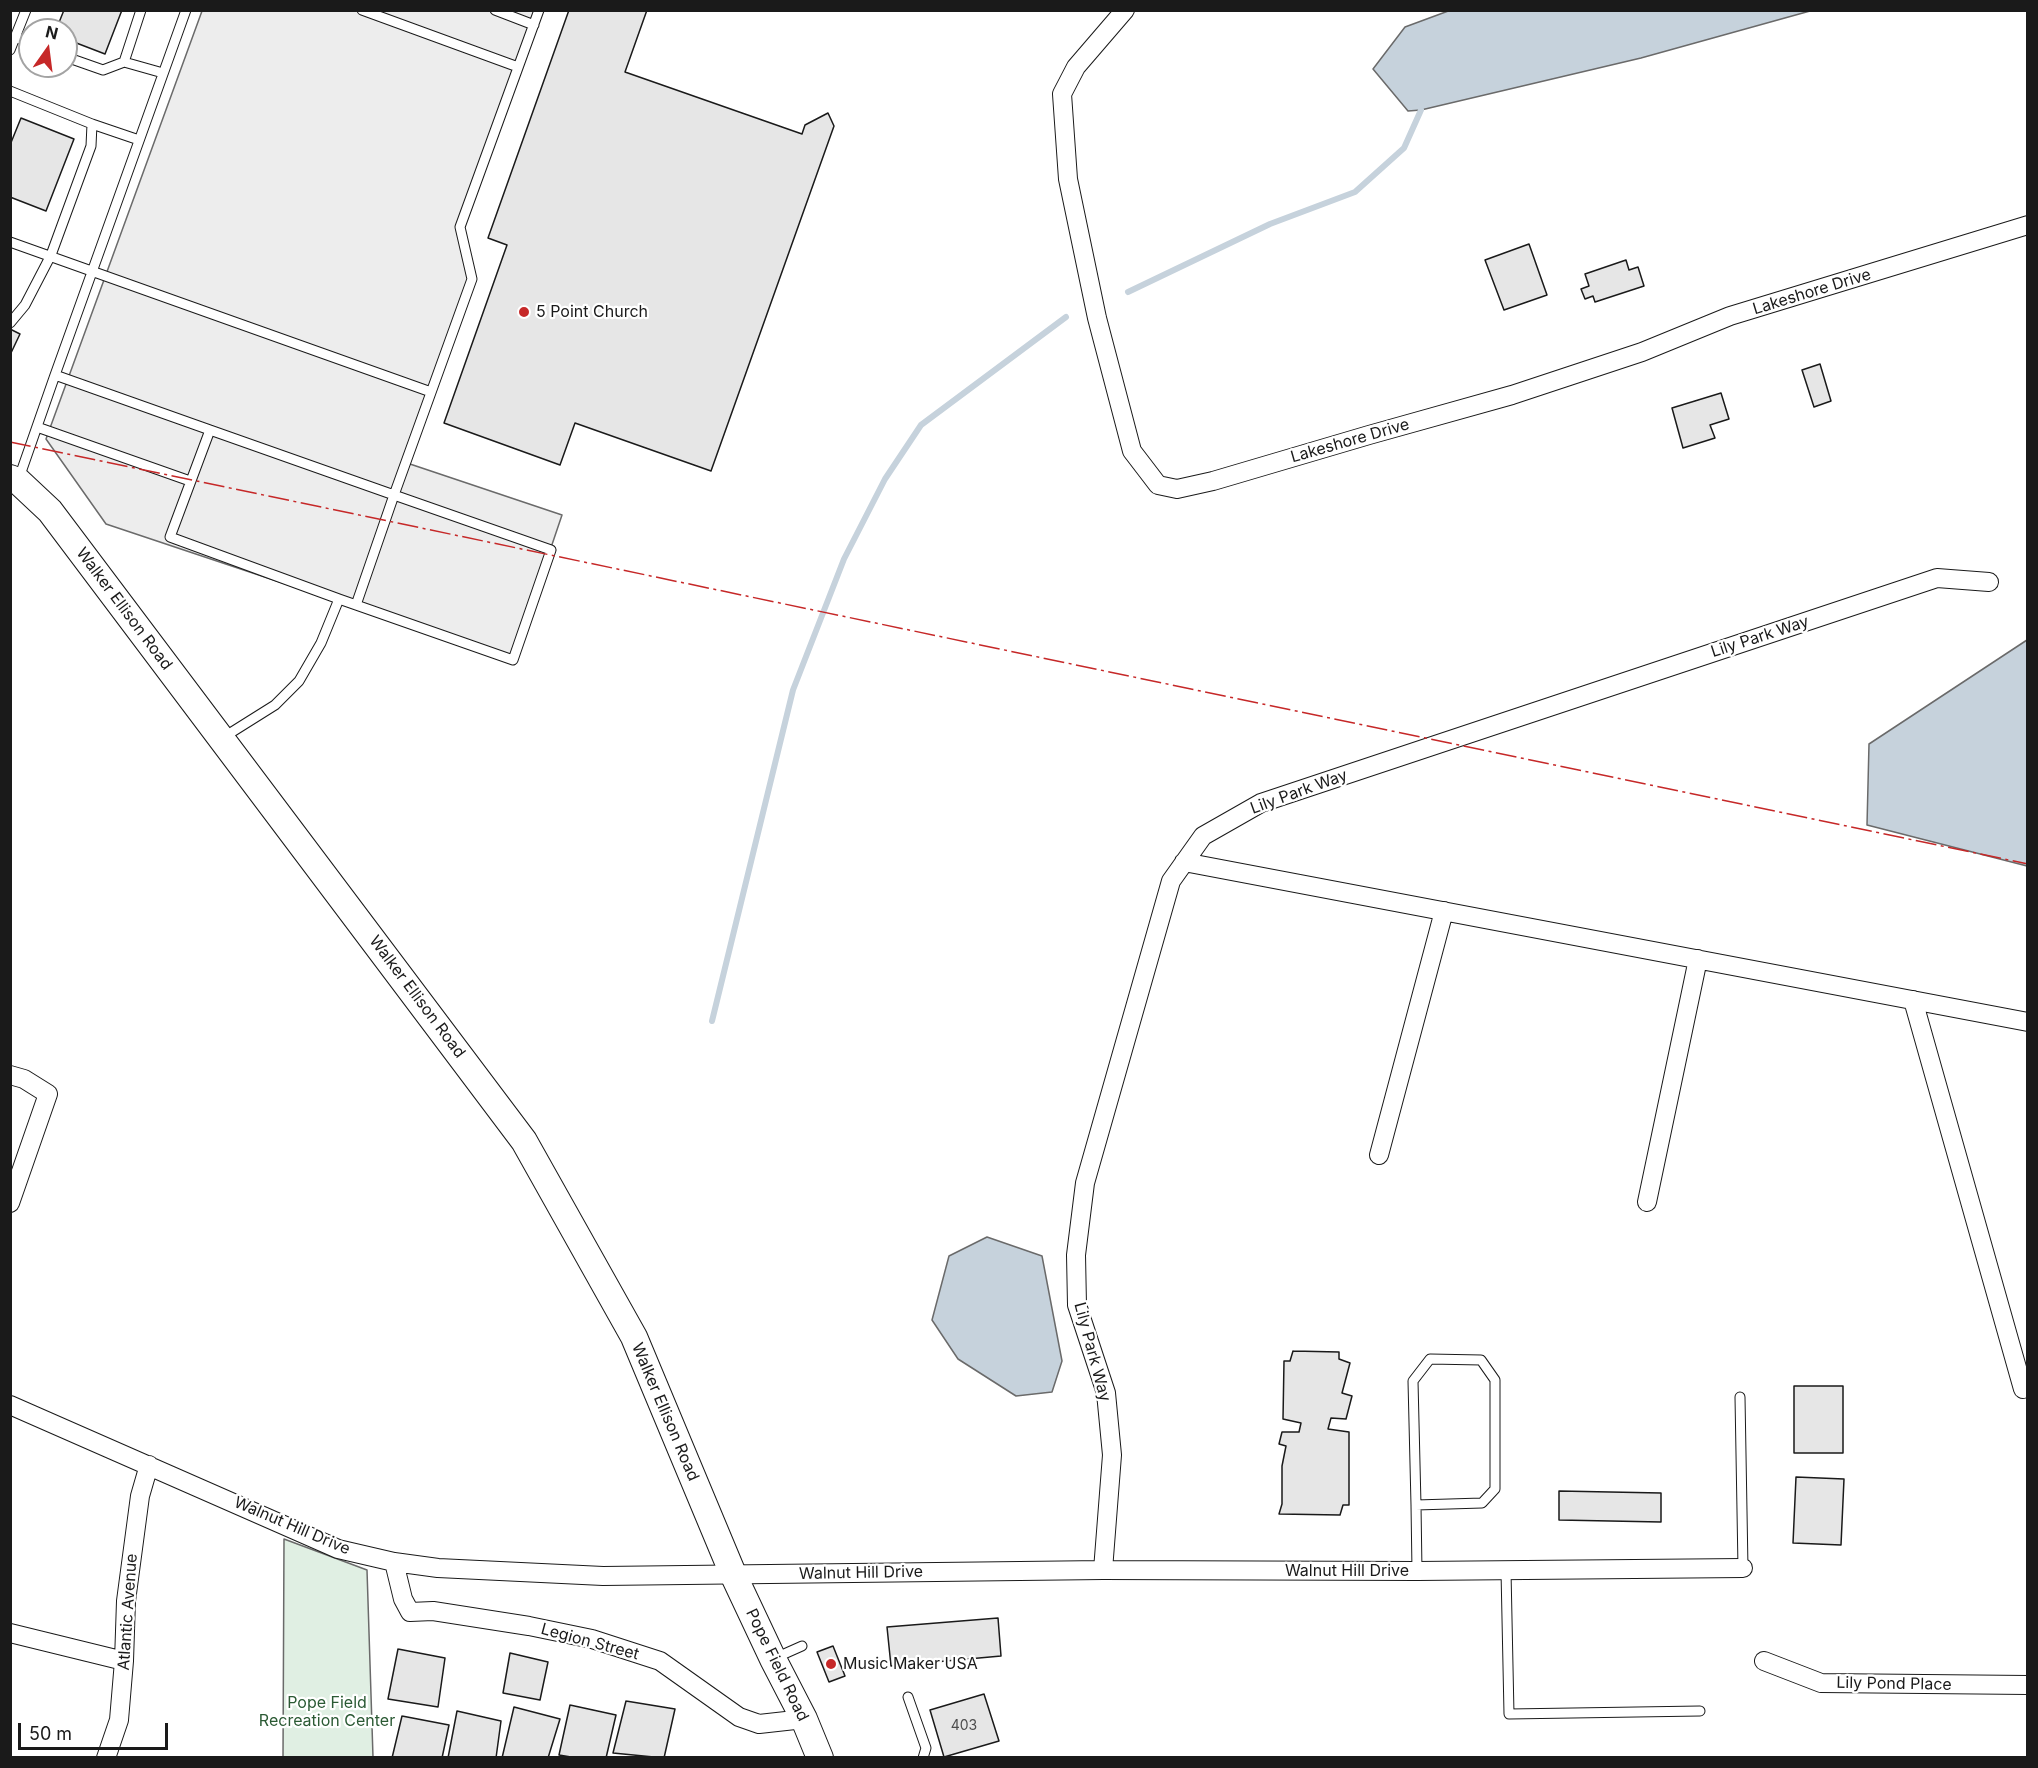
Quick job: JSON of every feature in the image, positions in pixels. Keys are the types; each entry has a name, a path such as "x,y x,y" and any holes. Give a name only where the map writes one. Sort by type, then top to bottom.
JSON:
{"street":[{"name":"Lakeshore Drive","path":"1125,10 1076,67 1062,94 1068,179 1097,318 1132,451 1158,485 1178,489 1213,481 1512,395 1642,352 1730,316 2028,225"},
{"name":"Walker Ellison Road","path":"14,479 51,510 524,1141 634,1337 733,1574"},
{"name":"Lily Park Way","path":"1103,1570 1112,1455 1106,1393 1077,1305 1076,1255 1085,1183 1171,881 1203,836 1261,803 1937,578 1989,582"},
{"path":"1184,862 2028,1022"},
{"path":"1379,1155 1443,911"},
{"path":"1647,1202 1698,959"},
{"path":"1913,1000 2023,1389"},
{"path":"10,1075 24,1079 48,1094 10,1203"},
{"name":"Walnut Hill Drive","path":"10,1405 338,1549 394,1562 438,1568 592,1575 1103,1570 1506,1571 1743,1568"},
{"name":"Atlantic Avenue","path":"106,1758 119,1720 126,1601 140,1496 150,1465"},
{"name":"Legion Street","path":"394,1562 403,1599 410,1612 433,1611 529,1626 592,1639 660,1661 739,1717 759,1724 804,1719"},
{"name":"Pope Field Road","path":"733,1574 804,1719 820,1758"},
{"path":"10,1633 124,1661"},
{"name":"Lily Pond Place","path":"1764,1661 1821,1683 2028,1685"}],"lane":[{"path":"10,50 26,10"},
{"path":"124,62 141,10"},
{"path":"14,479 37,427 186,10"},
{"path":"362,10 518,67"},
{"path":"495,10 534,25"},
{"path":"356,605 472,279 460,227 539,10"},
{"path":"78,61 103,70 124,62 163,73"},
{"path":"10,92 139,140"},
{"path":"10,323 25,305 51,255 91,146 92,124"},
{"path":"10,242 431,392"},
{"path":"55,375 551,550 513,660 170,537 210,430"},
{"path":"37,427 190,481"},
{"path":"222,739 275,705 299,681 321,643 339,599"},
{"path":"1416,1505 1482,1503 1495,1490 1495,1380 1480,1360 1430,1359 1413,1381 1417,1571"},
{"path":"1740,1398 1743,1568"},
{"path":"1506,1571 1509,1714 1700,1711"},
{"path":"773,1659 802,1646"},
{"path":"908,1697 926,1748 923,1758"}],"green space":[{"name":"Pope Field Recreation Center","path":"284,1539 367,1570 373,1757 283,1757"}],"shaded area":[{"path":"1451,10 1810,11 1641,58 1421,110 1408,111 1373,69 1405,27"},
{"path":"202,11 539,11 460,227 472,279 407,463 562,515 513,660 106,524 46,439"},
{"path":"2027,640 2027,866 1867,825 1869,744"},
{"path":"987,1237 1042,1256 1062,1361 1052,1392 1016,1396 958,1359 932,1320 949,1256"}],"building":[{"path":"64,10 122,10 105,54 78,44 78,18 61,18"},
{"path":"569,10 647,10 625,72 802,134 805,125 828,113 834,126 711,471 575,423 560,465 444,423 507,245 488,238"},
{"path":"21,118 74,139 46,211 10,197 10,145"},
{"path":"1529,244 1547,295 1504,310 1485,260"},
{"path":"1626,260 1629,270 1638,267 1644,286 1595,302 1593,296 1585,299 1581,289 1589,286 1585,274"},
{"path":"10,329 20,334 10,355"},
{"path":"1820,364 1831,401 1814,407 1802,370"},
{"path":"1721,393 1729,419 1710,425 1715,438 1683,448 1672,408"},
{"path":"1293,1351 1339,1352 1339,1359 1350,1363 1342,1393 1352,1396 1346,1419 1331,1418 1328,1429 1349,1432 1349,1505 1343,1505 1340,1515 1279,1514 1282,1504 1282,1466 1286,1446 1279,1444 1282,1432 1299,1432 1301,1423 1283,1419 1284,1361 1290,1361"},
{"path":"1794,1386 1843,1386 1843,1453 1794,1453"},
{"path":"1796,1477 1844,1479 1841,1545 1793,1543"},
{"path":"1559,1491 1661,1493 1661,1522 1559,1520"},
{"path":"998,1618 1001,1656 891,1666 887,1627"},
{"name":"Music Maker USA","path":"833,1646 845,1676 829,1682 817,1652"},
{"path":"398,1649 445,1658 438,1707 388,1699"},
{"path":"510,1653 548,1662 540,1700 503,1693"},
{"path":"984,1694 999,1741 944,1757 930,1710"},
{"path":"626,1701 675,1709 664,1758 613,1753"},
{"path":"570,1705 616,1715 606,1758 577,1758 559,1755"},
{"path":"514,1707 560,1719 548,1758 502,1758"},
{"path":"457,1711 501,1721 496,1758 448,1758"},
{"path":"402,1716 449,1725 442,1758 392,1758"}],"waterway":[{"path":"1128,292 1270,224 1355,192 1404,148 1421,110"},
{"path":"712,1021 793,690 844,559 885,479 921,425 1066,317"}],"power":[{"path":"10,442 2028,864"}],"place":[{"name":"5 Point Church","path":"524,312"},
{"name":"Music Maker USA","path":"831,1664"}]}
